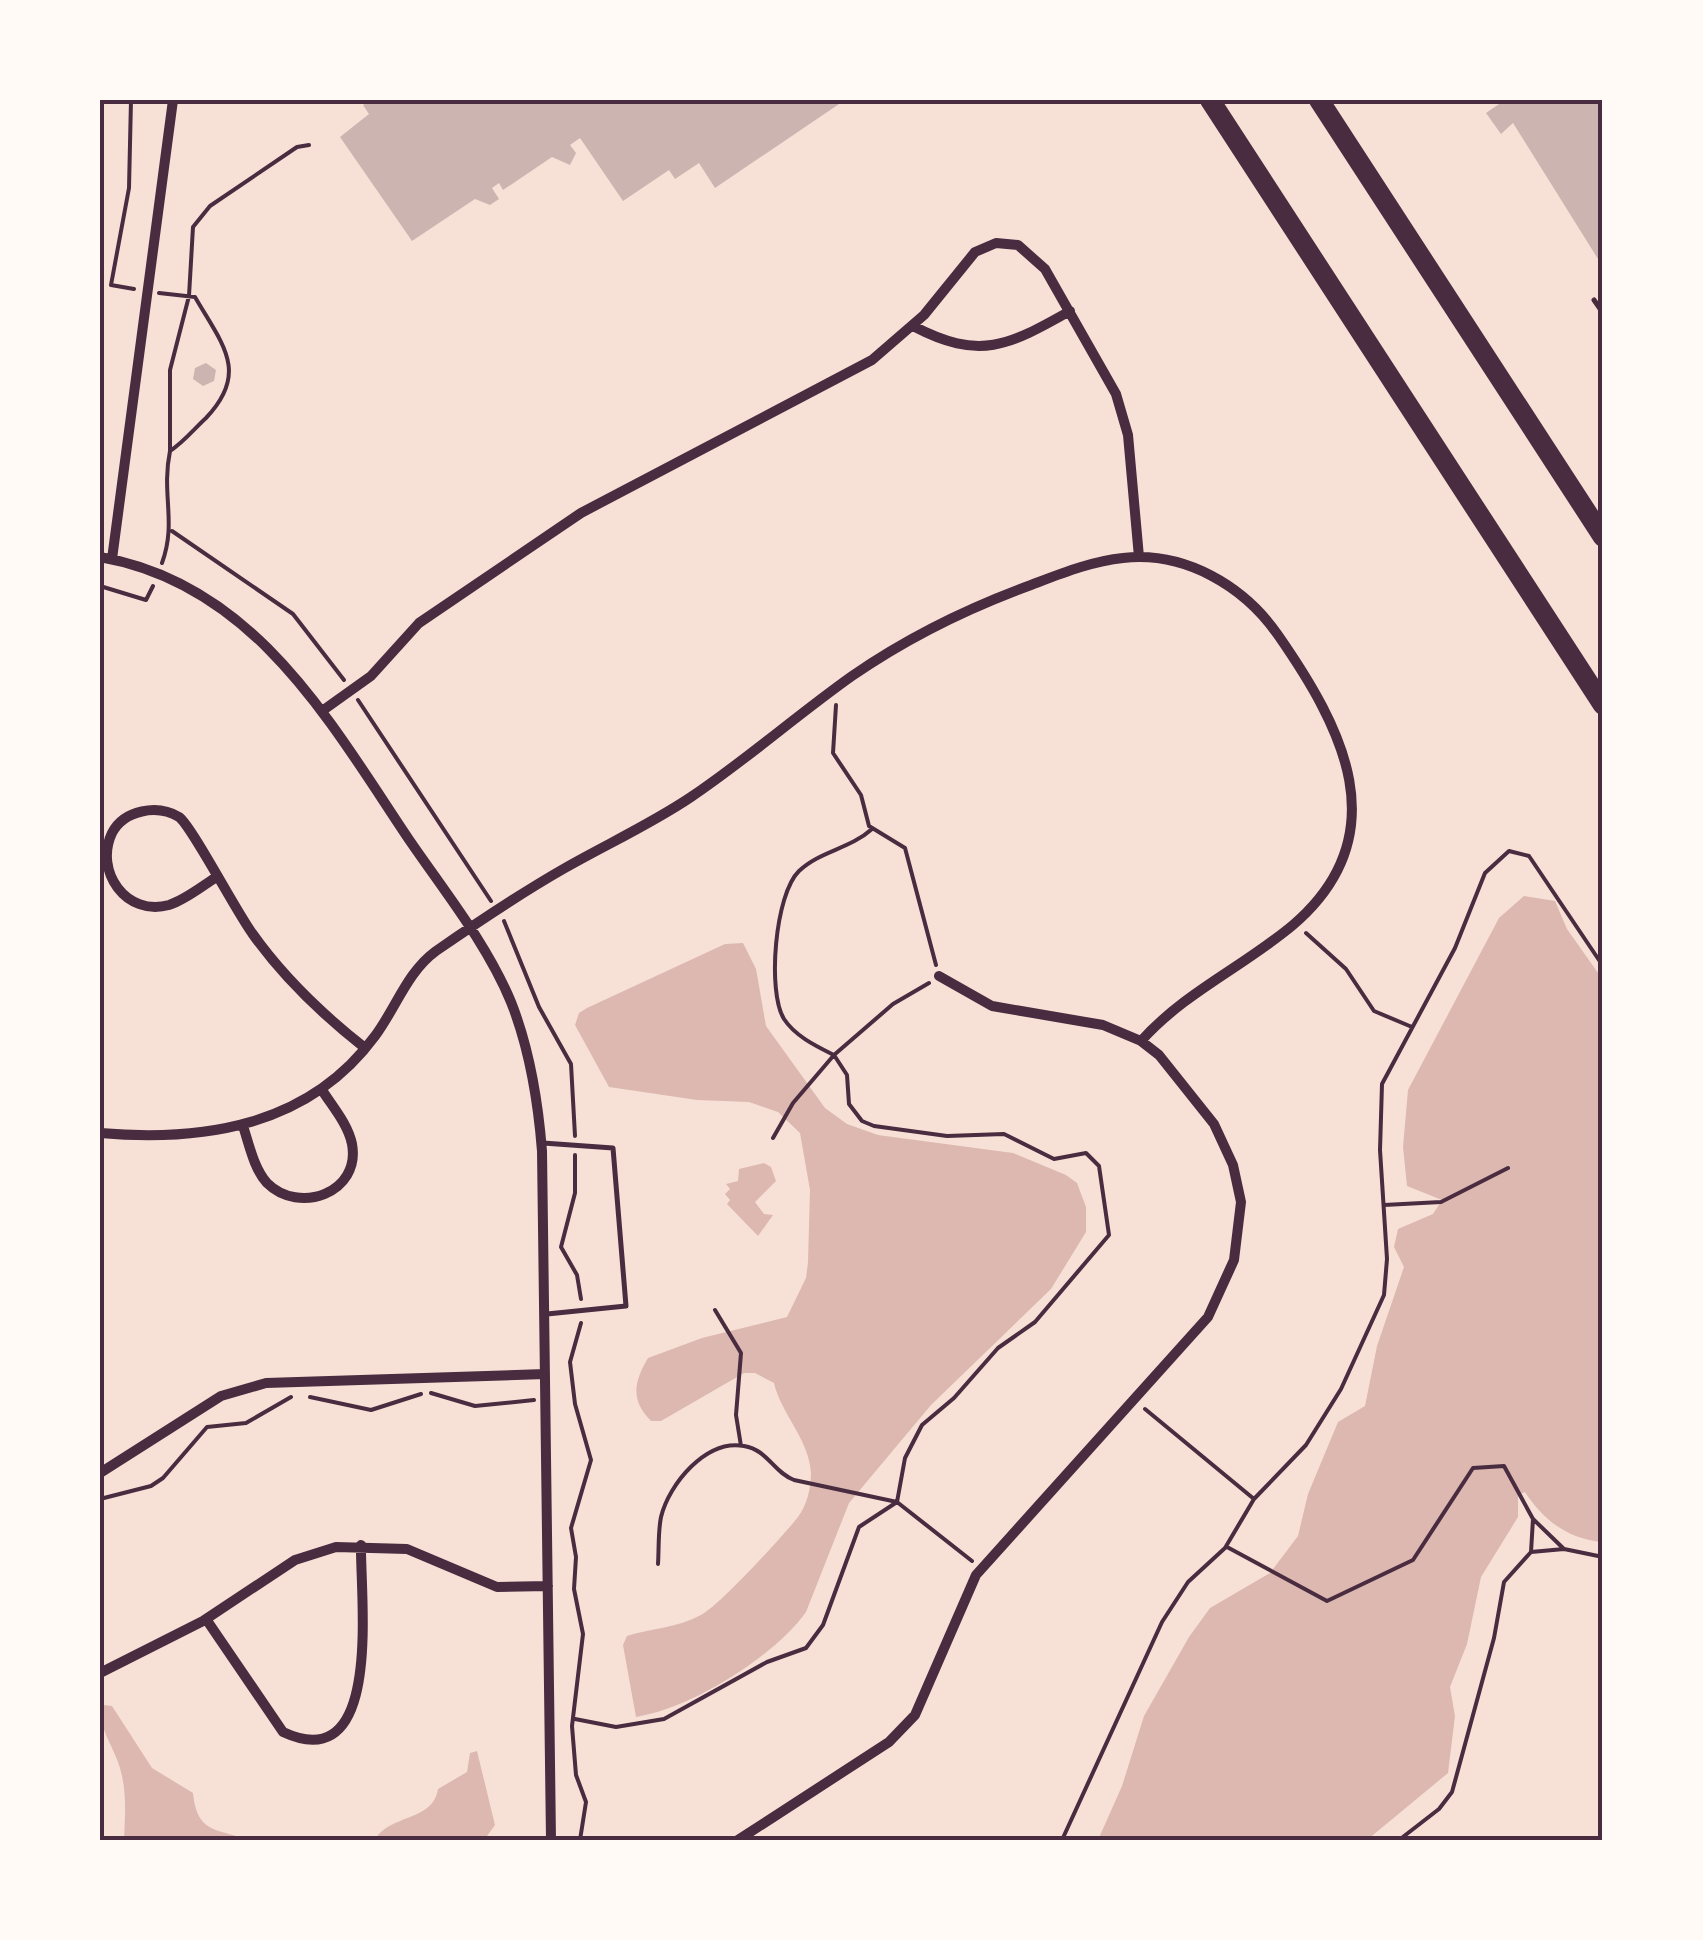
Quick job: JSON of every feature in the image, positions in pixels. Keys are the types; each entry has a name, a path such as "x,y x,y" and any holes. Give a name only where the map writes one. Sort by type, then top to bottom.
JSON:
{"highway":[{"path":"1210,100 1603,704"},
{"path":"1319,100 1603,537"}],"street":[{"path":"174,100 150,292 106,558 204,597 247,626 280,658 322,710 470,929 495,970 520,1027 536,1088 541,1143 551,1840"},
{"path":"322,710 352,692 419,623 582,514 859,368 914,326 975,252 996,243 1018,245 1032,254 1070,311 1123,412 1134,476 1139,557"},
{"path":"914,326 953,345 988,348 1008,344 1070,311"},
{"path":"100,1133 180,1138 243,1126 322,1090 365,1048 423,962 498,910 691,797 832,691 912,639 998,597 1090,566 1139,557 1189,566 1248,599 1293,656 1334,724 1351,782 1350,827 1330,880 1296,922 1188,995 1141,1041"},
{"path":"215,878 168,905 134,901 113,885 108,874 113,832 121,820 143,811 178,816 193,830 215,878 270,958 365,1048"},
{"path":"738,1840 902,1730 924,1703 955,1618 982,1568 1219,1302 1234,1260 1240,1212 1233,1165 1214,1124 1173,1069 1141,1041 1104,1024 992,1006 939,976"},
{"path":"243,1126 268,1183 294,1198 322,1196 346,1177 353,1152 344,1124 322,1090"},
{"path":"100,1473 221,1396 254,1386 294,1379 545,1374"},
{"path":"100,1672 206,1618 295,1560 361,1545 408,1549 496,1587 548,1586"},
{"path":"206,1618 283,1732 307,1738 338,1732 350,1718 358,1693 361,1545"}],"lane":[{"path":"1594,300 1603,313"},
{"path":"541,1143 614,1148 626,1306 544,1314"}],"path":[{"path":"130,100 129,188 112,285 195,297 228,356 230,386 214,408 170,451"},
{"path":"100,586 146,600 172,532 165,496 170,451 170,370 189,296 191,243 199,215 297,147 309,145"},
{"path":"172,532 293,614 352,692 498,910 539,1007 571,1064 574,1192 561,1248 580,1283 582,1310 570,1362 574,1397 591,1460 571,1528 576,1557 574,1590 584,1634 572,1718 576,1775 586,1802 580,1840"},
{"path":"773,1138 794,1103 834,1056 893,1004 939,976 905,848 872,829 855,784 833,753 836,711 832,691"},
{"path":"572,1718 616,1727 664,1719 753,1669 814,1642 840,1584 859,1527 897,1502 904,1458 922,1424 954,1398 998,1348 1035,1322 1109,1235 1099,1166 1086,1153 1054,1160 1004,1134 947,1136 874,1126 856,1116 849,1104 848,1075 834,1056 793,1031 784,1018 774,987 776,934 794,876 817,858 844,850 872,829"},
{"path":"1062,1840 1162,1622 1188,1582 1226,1546 1254,1499 1306,1444 1341,1389 1380,1306 1387,1281 1380,1098 1387,1069 1455,948 1485,873 1510,851 1520,851 1538,866 1603,966"},
{"path":"1296,922 1346,969 1374,1011 1412,1027"},
{"path":"1384,1205 1436,1203 1508,1168"},
{"path":"714,1310 740,1354 736,1404 741,1446"},
{"path":"100,1498 151,1486 171,1471 208,1427 246,1423 289,1397 320,1398 360,1410 429,1393 475,1406 574,1397"},
{"path":"1132,1401 1168,1426 1217,1473 1254,1499"},
{"path":"658,1564 662,1516 680,1478 700,1459 722,1448 741,1446 765,1453 783,1476 794,1480 897,1502 982,1568"},
{"path":"1226,1546 1328,1601 1412,1560 1474,1468 1504,1466 1534,1519 1564,1548"},
{"path":"1400,1840 1439,1810 1452,1792 1494,1638 1504,1582 1531,1552 1534,1519"},
{"path":"1531,1552 1564,1548 1603,1557"}],"shaded area":[{"path":"1524,896 1555,901 1567,929 1603,980 1603,1542 1568,1533 1540,1512 1525,1492 1518,1495 1518,1517 1481,1577 1467,1644 1450,1687 1455,1716 1448,1773 1367,1840 1098,1840 1122,1786 1144,1716 1189,1637 1210,1608 1270,1573 1298,1536 1308,1494 1338,1422 1365,1406 1377,1346 1404,1267 1394,1247 1398,1229 1433,1214 1442,1200 1407,1186 1403,1147 1408,1090 1499,918"},
{"path":"743,943 756,969 766,1026 825,1108 847,1124 878,1135 1013,1153 1066,1175 1077,1183 1086,1207 1086,1232 1051,1289 931,1405 849,1503 806,1612 792,1629 752,1663 705,1692 681,1704 636,1717 623,1645 627,1636 692,1619 722,1599 798,1517 808,1496 811,1473 805,1449 774,1383 755,1373 744,1373 661,1421 651,1421 637,1398 640,1375 648,1358 702,1338 787,1317 806,1278 810,1190 800,1133 778,1112 749,1102 697,1100 609,1087 575,1025 579,1013 587,1008 725,944"},
{"path":"764,1163 771,1167 776,1181 755,1202 764,1214 773,1215 758,1236 727,1204 730,1200 725,1194 730,1189 726,1184 738,1181 739,1169"},
{"path":"112,1706 152,1768 193,1793 204,1823 247,1840 124,1840 124,1786 102,1724 100,1708"},
{"path":"477,1751 495,1825 484,1840 375,1840 390,1826 428,1807 438,1789 467,1772 470,1753"}],"building":[{"path":"371,100 845,100 715,188 699,163 675,179 669,170 623,201 580,138 570,145 576,153 570,165 552,157 503,190 499,183 492,188 499,199 490,205 475,199 412,241 340,137 369,114 363,105"},
{"path":"1497,100 1603,100 1603,267 1513,123 1501,134 1486,113 1499,104"},
{"path":"206,363 216,370 214,381 203,386 193,379 195,368"}]}
